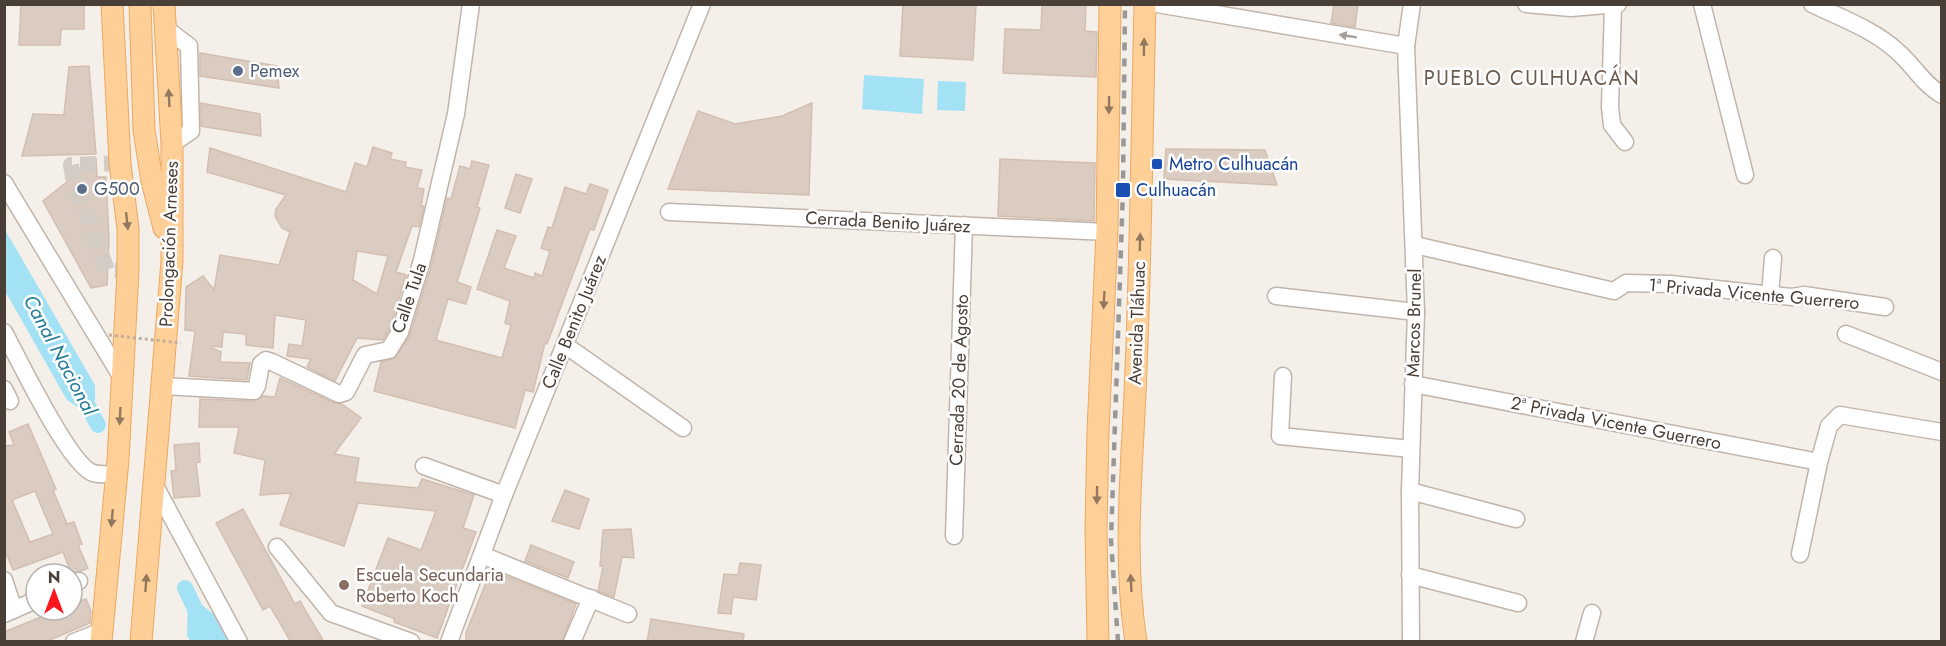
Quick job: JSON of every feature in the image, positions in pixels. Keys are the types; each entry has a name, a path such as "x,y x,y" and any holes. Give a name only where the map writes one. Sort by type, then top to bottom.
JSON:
{"main road":[{"path":"101,636 117,467 128,271 128,229 120,163 112,4"},
{"path":"140,4 144,130 152,181 172,261"},
{"name":"Prolongación Arneses","path":"141,642 172,261 172,144 164,4"},
{"name":"Avenida Tláhuac","path":"1098,642 1096,529 1107,232 1110,4"},
{"name":"Avenida Tláhuac","path":"1136,642 1132,619 1129,549 1134,433 1144,4"},
{"path":"1098,431 1134,433"}],"street":[{"name":"Calle Tula","path":"163,386 254,391 261,364 266,360 339,394 346,392 364,355 389,350 400,332 422,260 456,114 471,4"},
{"name":"Calle Benito Juárez","path":"449,642 504,495 702,4"},
{"path":"1157,4 1406,46"},
{"name":"Marcos Brunel","path":"1411,642 1410,491 1416,312 1406,46 1412,4"},
{"path":"1526,4 1571,8 1615,5 1612,125 1624,142"},
{"path":"1702,4 1745,176"},
{"path":"1812,4 1876,34 1899,52 1930,88 1941,95"},
{"path":"4,183 121,376"},
{"name":"Cerrada Benito Juárez","path":"669,212 1107,232"},
{"name":"Cerrada 20 de Agosto","path":"954,536 964,225"},
{"name":"1ª Privada Vicente Guerrero","path":"1415,245 1614,291 1626,283 1671,284 1792,297 1804,295 1885,307"},
{"path":"1770,295 1773,258"},
{"path":"1276,297 1416,312"},
{"path":"4,332 64,442 77,459 92,473 117,467"},
{"path":"1846,334 1941,372"},
{"path":"565,345 683,428"},
{"path":"1283,376 1280,436 1411,449"},
{"name":"2ª Privada Vicente Guerrero","path":"1413,384 1819,462"},
{"path":"1800,554 1829,426 1839,415 1941,432"},
{"path":"424,466 504,495"},
{"path":"153,482 239,642"},
{"path":"1410,491 1516,519"},
{"path":"277,547 331,613 411,642"},
{"path":"482,555 628,614"},
{"path":"1410,574 1518,603"},
{"path":"4,580 9,612 24,605"},
{"path":"572,642 591,598"},
{"path":"1584,642 1592,613"},
{"path":"74,642 101,636"}],"path":[{"path":"110,335 181,343"}],"water":[{"path":"864,75 924,79 922,114 862,109"},
{"path":"938,81 966,82 965,111 937,110"},
{"name":"Canal Nacional","path":"4,228 95,385 95,419 67,400 5,291"},
{"path":"188,593 219,619 230,641 190,641 187,635"}],"building":[{"path":"21,4 84,4 84,29 61,29 60,45 19,45"},
{"path":"903,4 976,4 973,60 900,56"},
{"path":"1042,4 1086,4 1085,31 1097,32 1096,77 1003,73 1005,29 1041,30"},
{"path":"1334,4 1358,4 1355,27 1331,23"},
{"name":"Pemex","path":"200,53 277,66 279,88 200,76"},
{"path":"89,66 96,154 22,156 33,114 64,115 69,67"},
{"name":"Pemex","path":"201,103 260,114 261,136 201,126"},
{"path":"812,103 809,195 668,189 698,111 735,124 782,116"},
{"path":"373,147 392,153 390,159 406,162 405,167 422,170 417,188 424,189 421,206 424,206 419,227 412,226 396,272 406,275 390,328 383,340 357,338 335,381 307,367 311,359 287,356 289,344 302,346 306,320 275,315 273,348 246,345 246,334 223,332 222,347 212,346 221,352 220,362 250,363 247,380 189,376 195,331 185,330 186,287 203,276 214,290 220,255 279,265 290,232 282,228 275,216 276,209 286,195 207,172 210,148 346,192 355,163 367,167","holes":["357,251 388,256 377,294 353,280"]},
{"path":"1166,149 1265,150 1277,185 1164,179"},
{"path":"96,159 97,177 106,177 109,238 107,285 91,288 43,201"},
{"path":"1000,159 1095,163 1094,221 998,216"},
{"path":"472,161 489,165 477,207 480,208 457,282 471,287 466,304 448,299 436,340 502,358 511,325 505,323 510,301 477,289 497,230 516,236 504,268 534,278 535,273 542,276 550,251 541,248 548,227 552,228 565,187 586,194 590,184 608,190 594,230 590,229 547,344 545,343 533,392 525,390 515,428 374,391 381,362 395,358 410,335 432,263 447,198 451,199 460,166 470,169"},
{"path":"516,174 532,179 520,213 505,208"},
{"path":"280,378 334,403 342,404 361,418 334,454 359,458 355,482 418,488 422,479 474,495 463,528 476,532 437,638 394,622 395,619 362,606 388,538 421,550 436,511 358,503 344,546 280,525 291,493 260,495 265,460 234,453 239,427 199,427 200,399 253,401 263,396 275,397"},
{"path":"28,424 56,489 53,490 67,524 74,522 82,544 78,545 88,568 84,570 84,562 67,562 63,552 35,562 24,562 24,566 13,570 4,548 4,446 14,445 9,432","holes":["35,491 53,534 30,542 12,500"]},
{"path":"199,443 200,462 196,463 200,496 174,498 171,471 176,470 174,445"},
{"path":"565,490 589,499 579,529 552,521"},
{"path":"243,509 295,604 300,601 324,642 291,642 270,606 263,610 216,523"},
{"path":"631,529 634,558 622,557 614,597 598,591 603,566 600,566 603,530"},
{"path":"531,545 574,562 568,578 525,561"},
{"path":"740,563 761,565 756,600 733,597 731,614 718,613 724,574 738,575"},
{"path":"491,570 576,604 562,642 466,642 466,633"},
{"path":"86,599 91,611 90,623 45,642 4,642 4,632 29,622 84,622 84,600"},
{"path":"651,619 744,634 743,642 647,642"}],"waterway":[{"name":"Canal Nacional","path":"85,401 98,425"},
{"name":"Canal Nacional","path":"185,588 211,642"}],"tunnel":[{"path":"120,163 71,165 73,177 107,270 128,271"}],"railway":[{"path":"1118,642 1111,540 1123,190 1125,4"}],"place":[{"name":"Pemex","path":"238,71"},
{"name":"Metro Culhuacán","path":"1157,164"},
{"name":"G500","path":"82,189"},
{"name":"Culhuacán","path":"1123,190"},
{"name":"Escuela Secundaria Roberto Koch","path":"344,585"}],"district":[{"name":"PUEBLO CULHUACÁN","path":"1532,78"}]}
